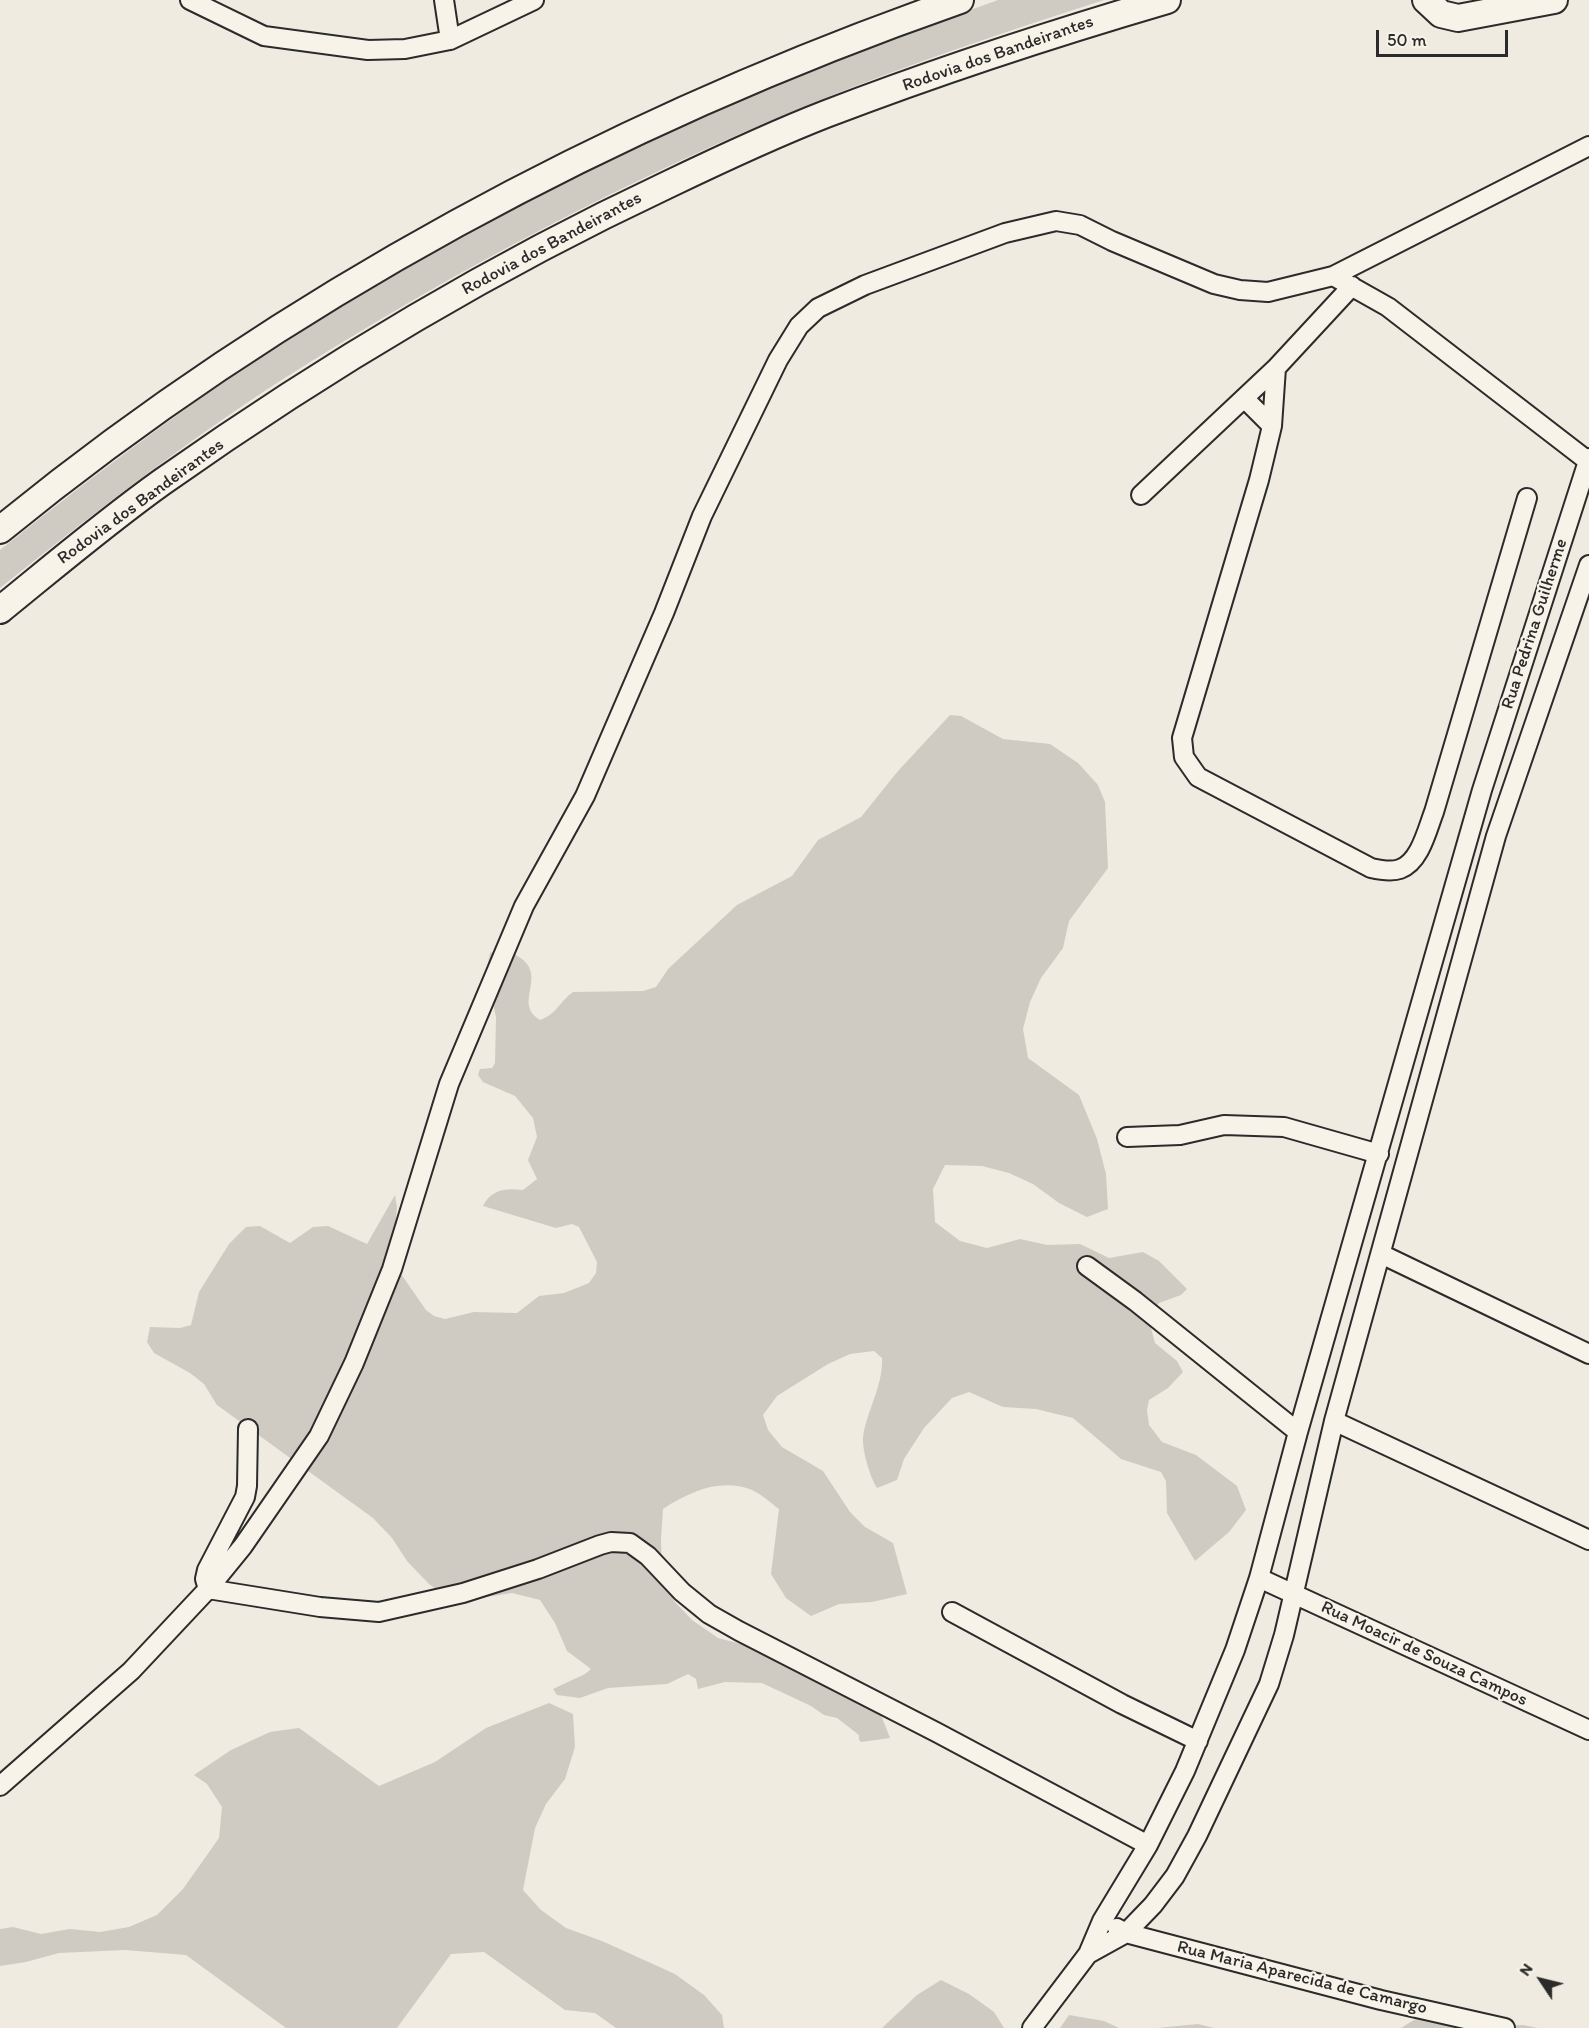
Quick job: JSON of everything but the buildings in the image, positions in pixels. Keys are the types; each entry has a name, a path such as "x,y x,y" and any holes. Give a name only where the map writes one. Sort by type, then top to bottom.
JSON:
{"highway":[{"path":"0,530 109,446 212,374 327,299 432,237 545,177 649,126 796,61 960,0"},
{"name":"Rodovia dos Bandeirantes","path":"0,610 160,484 267,411 367,346 483,279 591,221 706,166 833,111 953,66 1167,0"},
{"path":"1428,1 1441,14 1458,18 1554,0"}],"street":[{"path":"190,0 252,31 279,39 368,50 405,49 450,40 534,0"},
{"path":"444,0 450,40"},
{"path":"0,1786 131,1671 208,1589 243,1546 320,1436 354,1363 392,1269 449,1084 524,906 585,796 664,614 702,516 767,381 799,326 818,308 865,285 1005,233 1056,221 1080,225 1214,284 1240,290 1268,292 1333,276 1589,146"},
{"path":"1333,276 1388,307 1588,460"},
{"path":"1141,495 1276,368 1353,286"},
{"path":"1276,368 1272,426 1260,480 1182,738 1184,757 1198,777 1371,868 1400,869 1411,861 1421,846 1434,812 1527,498"},
{"path":"1244,398 1272,426"},
{"name":"Rua Pedrina Guilherme","path":"1088,1954 1102,1921 1148,1845 1198,1741 1235,1650 1259,1578 1298,1432 1482,790 1588,460"},
{"path":"1032,2028 1088,1954 1126,1933 1153,1905 1175,1876 1197,1836 1269,1684 1294,1595 1334,1421 1494,844 1589,565"},
{"path":"1482,790 1492,816 1494,844"},
{"path":"1473,823 1485,832 1494,844"},
{"path":"1127,1137 1180,1135 1224,1125 1284,1127 1379,1154"},
{"path":"1381,1254 1589,1354"},
{"path":"1087,1266 1135,1301 1298,1432"},
{"path":"1334,1421 1589,1540"},
{"path":"208,1589 205,1579 207,1569 245,1497 249,1429"},
{"path":"208,1589 320,1607 379,1612 463,1593 538,1569 600,1545 611,1542 630,1543 648,1556 682,1592 710,1614 739,1631 936,1732 1148,1845"},
{"name":"Rua Moacir de Souza Campos","path":"1259,1578 1589,1730"},
{"path":"952,1612 1122,1704 1198,1741"},
{"name":"Rua Maria Aparecida de Camargo","path":"1102,1921 1126,1933 1381,2000 1504,2028"}],"shaded area":[{"path":"998,0 1104,0 915,64 782,116 642,179 506,248 372,324 227,416 150,472 0,588 0,550 84,484 169,421 276,348 443,247 557,186 731,104"},
{"path":"950,715 961,716 1003,739 1050,744 1078,763 1098,785 1105,802 1108,868 1069,921 1063,948 1041,978 1030,1002 1023,1029 1028,1058 1079,1095 1097,1139 1106,1174 1108,1209 1087,1217 1059,1203 1033,1184 1009,1173 982,1166 945,1165 933,1189 935,1222 960,1241 987,1248 1020,1239 1047,1245 1080,1244 1109,1258 1143,1252 1159,1261 1187,1289 1181,1295 1159,1303 1148,1317 1155,1343 1177,1361 1183,1372 1168,1388 1149,1400 1147,1410 1149,1425 1162,1442 1196,1455 1237,1486 1246,1510 1229,1532 1195,1561 1167,1513 1166,1481 1161,1472 1121,1459 1073,1418 1036,1409 1003,1407 969,1392 952,1398 924,1428 904,1459 897,1480 877,1488 867,1463 863,1437 880,1379 882,1358 874,1351 850,1354 828,1364 777,1396 763,1415 768,1430 782,1447 823,1471 850,1512 865,1527 893,1543 907,1594 872,1602 839,1604 811,1616 786,1598 771,1574 779,1509 752,1490 729,1485 695,1492 663,1509 662,1572 674,1601 692,1620 718,1638 772,1652 879,1710 890,1738 861,1742 859,1735 837,1718 824,1715 811,1706 762,1683 725,1682 698,1689 696,1679 688,1674 667,1684 608,1688 580,1698 557,1695 553,1689 591,1669 567,1651 555,1623 540,1600 512,1593 454,1602 429,1584 407,1561 392,1538 373,1518 217,1405 204,1384 190,1373 154,1353 147,1342 150,1327 180,1328 191,1325 199,1292 229,1244 246,1227 260,1226 290,1243 313,1227 328,1226 367,1244 395,1195 397,1207 392,1261 426,1310 434,1316 445,1319 474,1312 517,1313 539,1296 564,1293 589,1283 596,1273 597,1262 579,1227 572,1224 556,1228 483,1206 486,1200 495,1193 511,1189 523,1190 537,1179 528,1160 537,1137 533,1118 515,1096 483,1082 478,1075 480,1069 492,1068 495,1063 496,1017 486,971 490,953 503,948 527,964 531,971 529,1008 540,1020 554,1011 573,992 643,991 656,987 668,969 737,905 792,876 818,840 861,817 898,771"},
{"path":"549,1703 573,1714 575,1747 565,1779 546,1804 535,1828 523,1890 541,1910 566,1928 602,1941 675,1974 704,1995 722,2015 724,2028 616,2028 595,2013 565,2010 484,1952 451,1954 397,2028 286,2028 186,1955 125,1950 59,1953 0,1966 0,1929 13,1927 41,1934 70,1929 100,1932 129,1927 157,1915 183,1889 219,1838 222,1807 207,1784 194,1775 231,1750 270,1732 299,1728 379,1786 435,1762 486,1728"},
{"path":"941,1980 969,1994 994,2012 1004,2028 882,2028 917,1995"},
{"path":"1069,2015 1104,2021 1119,2028 1060,2028"},
{"path":"1419,2017 1471,2026 1523,2025 1538,2028 1401,2028"},
{"path":"1198,2024 1214,2028 1157,2028"}]}
